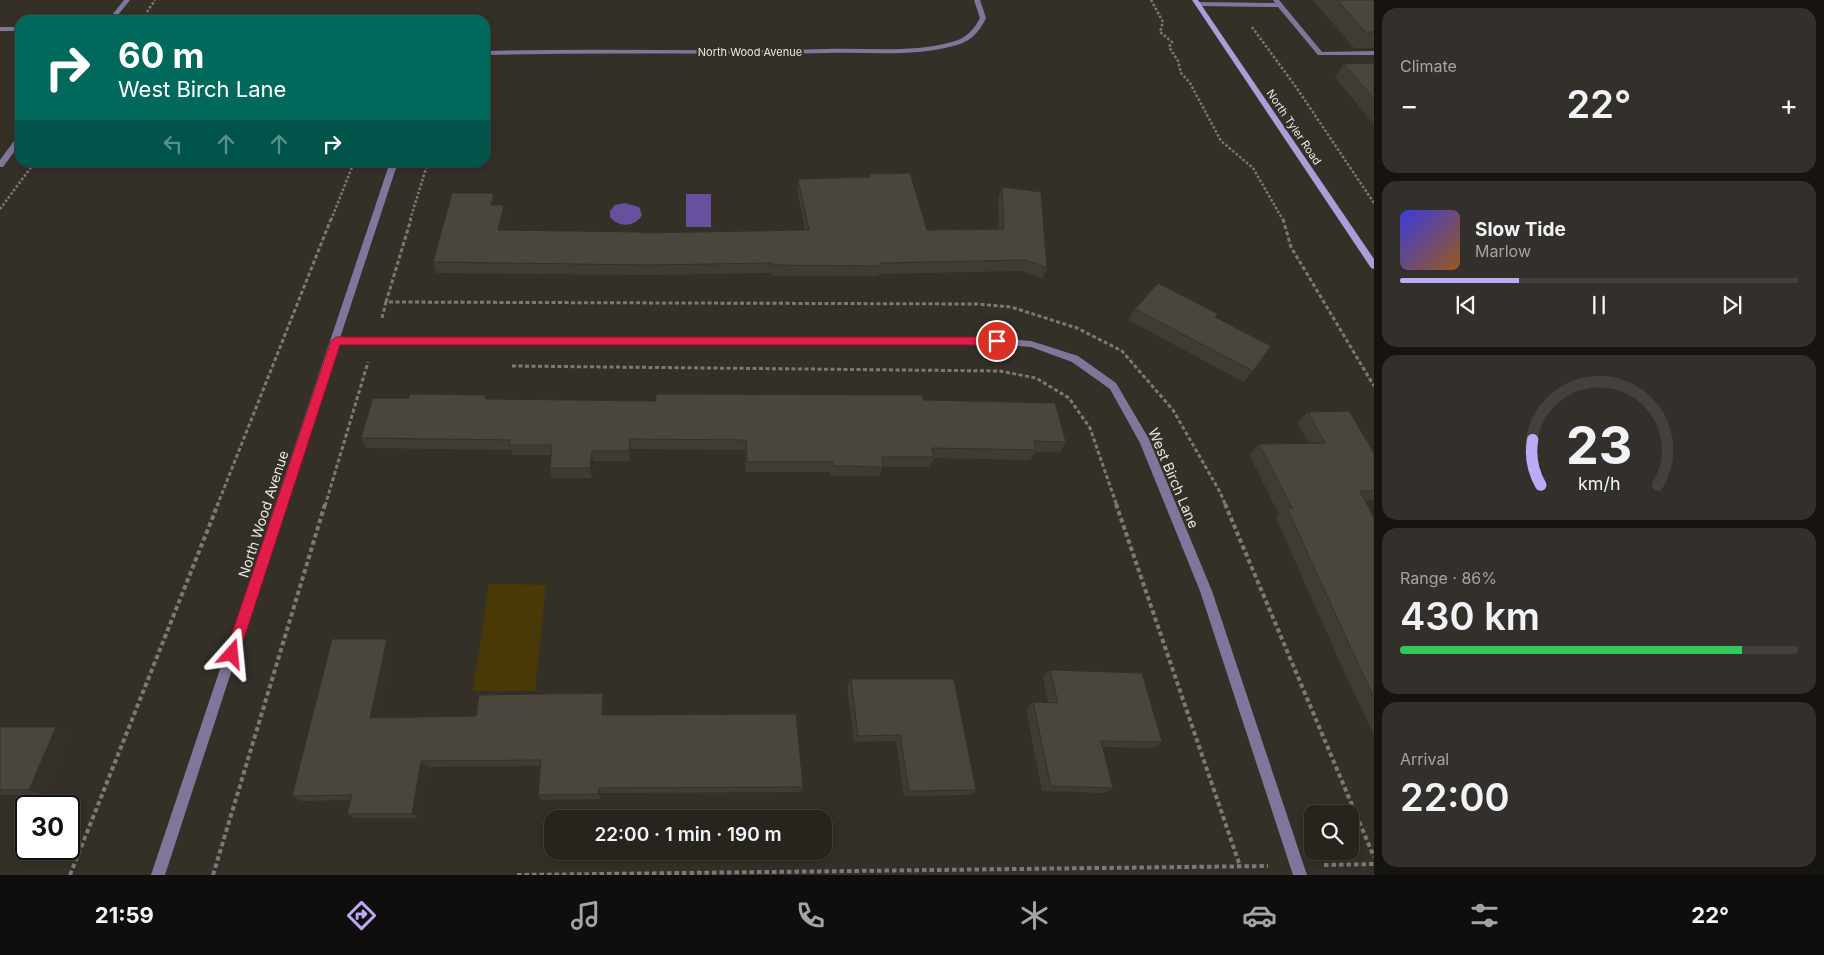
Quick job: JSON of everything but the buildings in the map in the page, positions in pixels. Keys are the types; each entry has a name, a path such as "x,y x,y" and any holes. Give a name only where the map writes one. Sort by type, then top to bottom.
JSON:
{"main road":[{"name":"North Tyler Road","path":"1197,2 1374,266"}],"street":[{"path":"115,15 127,0"},
{"name":"North Wood Avenue","path":"490,53 802,52 950,46 964,41 977,30 983,18 977,0"},
{"path":"1197,2 1236,5 1278,2 1320,54 1374,53"},
{"path":"0,28 15,29"},
{"path":"0,165 15,146"},
{"name":"North Wood Avenue","path":"158,875 392,167"},
{"name":"West Birch Lane","path":"336,341 997,341 1031,344 1075,359 1113,386 1145,442 1206,591 1299,870"}],"path":[{"path":"1151,0 1163,22 1160,32 1172,42 1169,47 1178,61 1181,73 1190,83 1220,141 1253,168 1283,219 1291,247 1374,386"},
{"path":"1236,5 1296,87 1374,202"},
{"path":"0,209 31,167"},
{"path":"70,875 352,167"},
{"path":"213,875 426,167"},
{"path":"386,302 977,304 1012,307 1077,328 1122,351 1173,410 1220,492 1374,857"},
{"path":"359,365 377,365"},
{"path":"506,366 1000,371 1036,378 1069,398 1090,428 1240,866"},
{"path":"516,875 1240,866 1299,870 1374,864"}],"shaded area":[{"path":"686,194 711,194 711,227 686,227"},
{"path":"625,203 639,207 642,215 635,222 627,225 618,223 610,217 610,211 615,205"},
{"path":"489,584 546,585 535,691 473,691"}],"route":[{"path":"232,654 336,341 997,341"}]}
